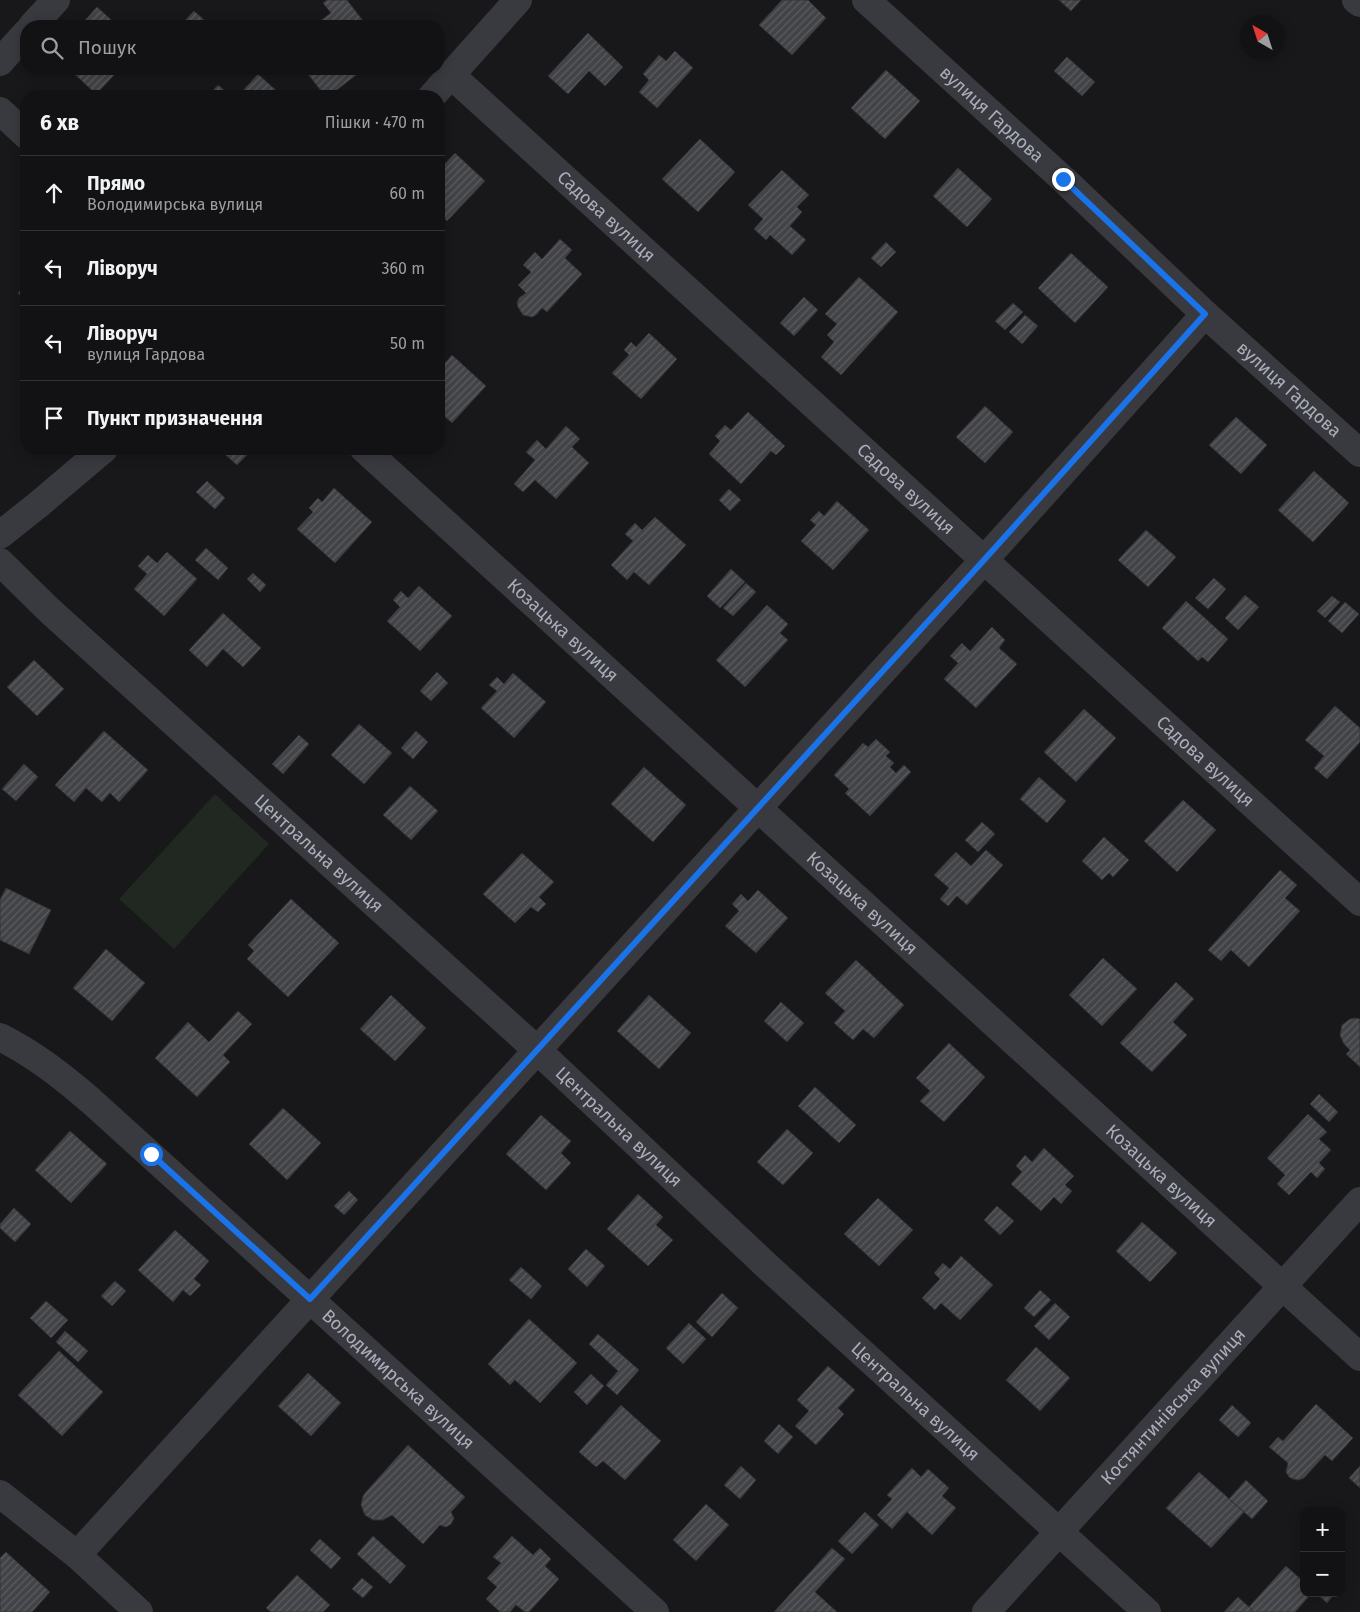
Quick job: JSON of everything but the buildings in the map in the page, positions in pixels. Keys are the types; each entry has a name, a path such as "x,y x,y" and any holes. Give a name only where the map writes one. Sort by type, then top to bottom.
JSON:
{"street":[{"path":"38,20 56,0"},
{"path":"437,90 518,0"},
{"name":"вулиця Гардова","path":"866,0 1063,179 1205,314 1360,453"},
{"path":"1356,0 1360,3"},
{"path":"0,62 20,40"},
{"name":"Садова вулиця","path":"451,75 1360,902"},
{"path":"0,111 20,130"},
{"path":"77,1555 757,806 984,560 1205,314"},
{"path":"0,535 97,455"},
{"name":"Козацька вулиця","path":"371,455 1360,1357"},
{"name":"Центральна вулиця","path":"0,562 50,611 537,1050 768,1267 1147,1612"},
{"name":"Володимирська вулиця","path":"0,1037 33,1055 61,1075 655,1612"},
{"name":"Костянтинівська вулиця","path":"986,1612 1360,1201"},
{"path":"0,1494 77,1555 139,1612"}],"shaded area":[{"path":"215,794 269,844 174,949 119,899"}],"route":[{"path":"151,1154 310,1299 757,806 984,560 1205,314 1063,179"}]}
